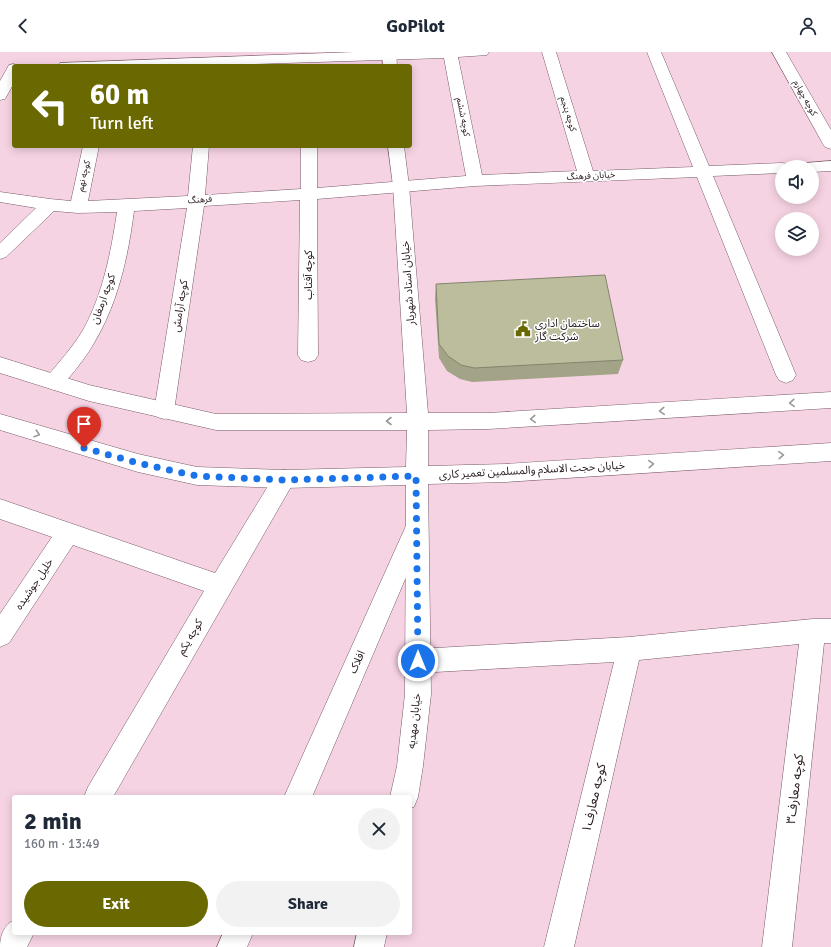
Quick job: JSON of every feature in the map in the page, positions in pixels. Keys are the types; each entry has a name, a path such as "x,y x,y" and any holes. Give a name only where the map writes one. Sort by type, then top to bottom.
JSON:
{"street":[{"path":"83,64 110,61 389,58 482,52"},
{"name":"کوچه پنجم","path":"549,52 586,176"},
{"path":"654,52 786,375"},
{"name":"کوچه چهارم","path":"779,52 831,144"},
{"name":"کوچه ششم","path":"450,53 476,181"},
{"path":"0,62 12,67"},
{"path":"0,96 12,72"},
{"name":"کوچه نهم","path":"78,207 91,148"},
{"name":"کوچه آرامش","path":"164,411 196,201 201,148"},
{"name":"کوچه آفتاب","path":"308,355 309,148"},
{"name":"خیابان استاد شهریار","path":"396,148 401,186 418,421 416,476"},
{"path":"819,167 831,166"},
{"name":"خیابان فرهنگ","path":"401,186 703,170 775,168"},
{"name":"فرهنگ","path":"0,197 50,205 78,207 126,206 308,194 401,186"},
{"path":"0,253 50,205"},
{"name":"کوچه ارمغان","path":"54,382 80,350 91,332 102,308 119,250 126,206"},
{"path":"0,365 89,393 216,422 488,422 831,400"},
{"name":"خیابان حجت الاسلام والمسلمین تعمیر کاری","path":"0,422 123,459 197,476 284,480 506,473 831,453"},
{"name":"خیابان مهدیه","path":"404,795 410,766 418,694 416,476"},
{"name":"کوچه یکم","path":"99,795 220,586 284,480"},
{"path":"0,509 220,586"},
{"name":"افلاک","path":"299,795 416,528"},
{"name":"خلیل جوشیده","path":"0,635 68,533"},
{"path":"418,661 629,649 822,631"},
{"name":"کوچه معارف۳","path":"777,947 822,631"},
{"name":"کوچه معارف۱","path":"559,947 629,649"},
{"path":"11,947 18,935"},
{"path":"232,947 237,935"},
{"path":"369,947 372,935"}],"building":[{"name":"ساختمان اداری شرکت گاز","path":"605,275 623,360 474,368 461,365 448,356 439,344 436,284"}],"place":[{"name":"ساختمان اداری شرکت گاز","path":"523,329"}],"route":[{"path":"84,448 138,463 197,476 284,480 416,476 418,661"}]}
